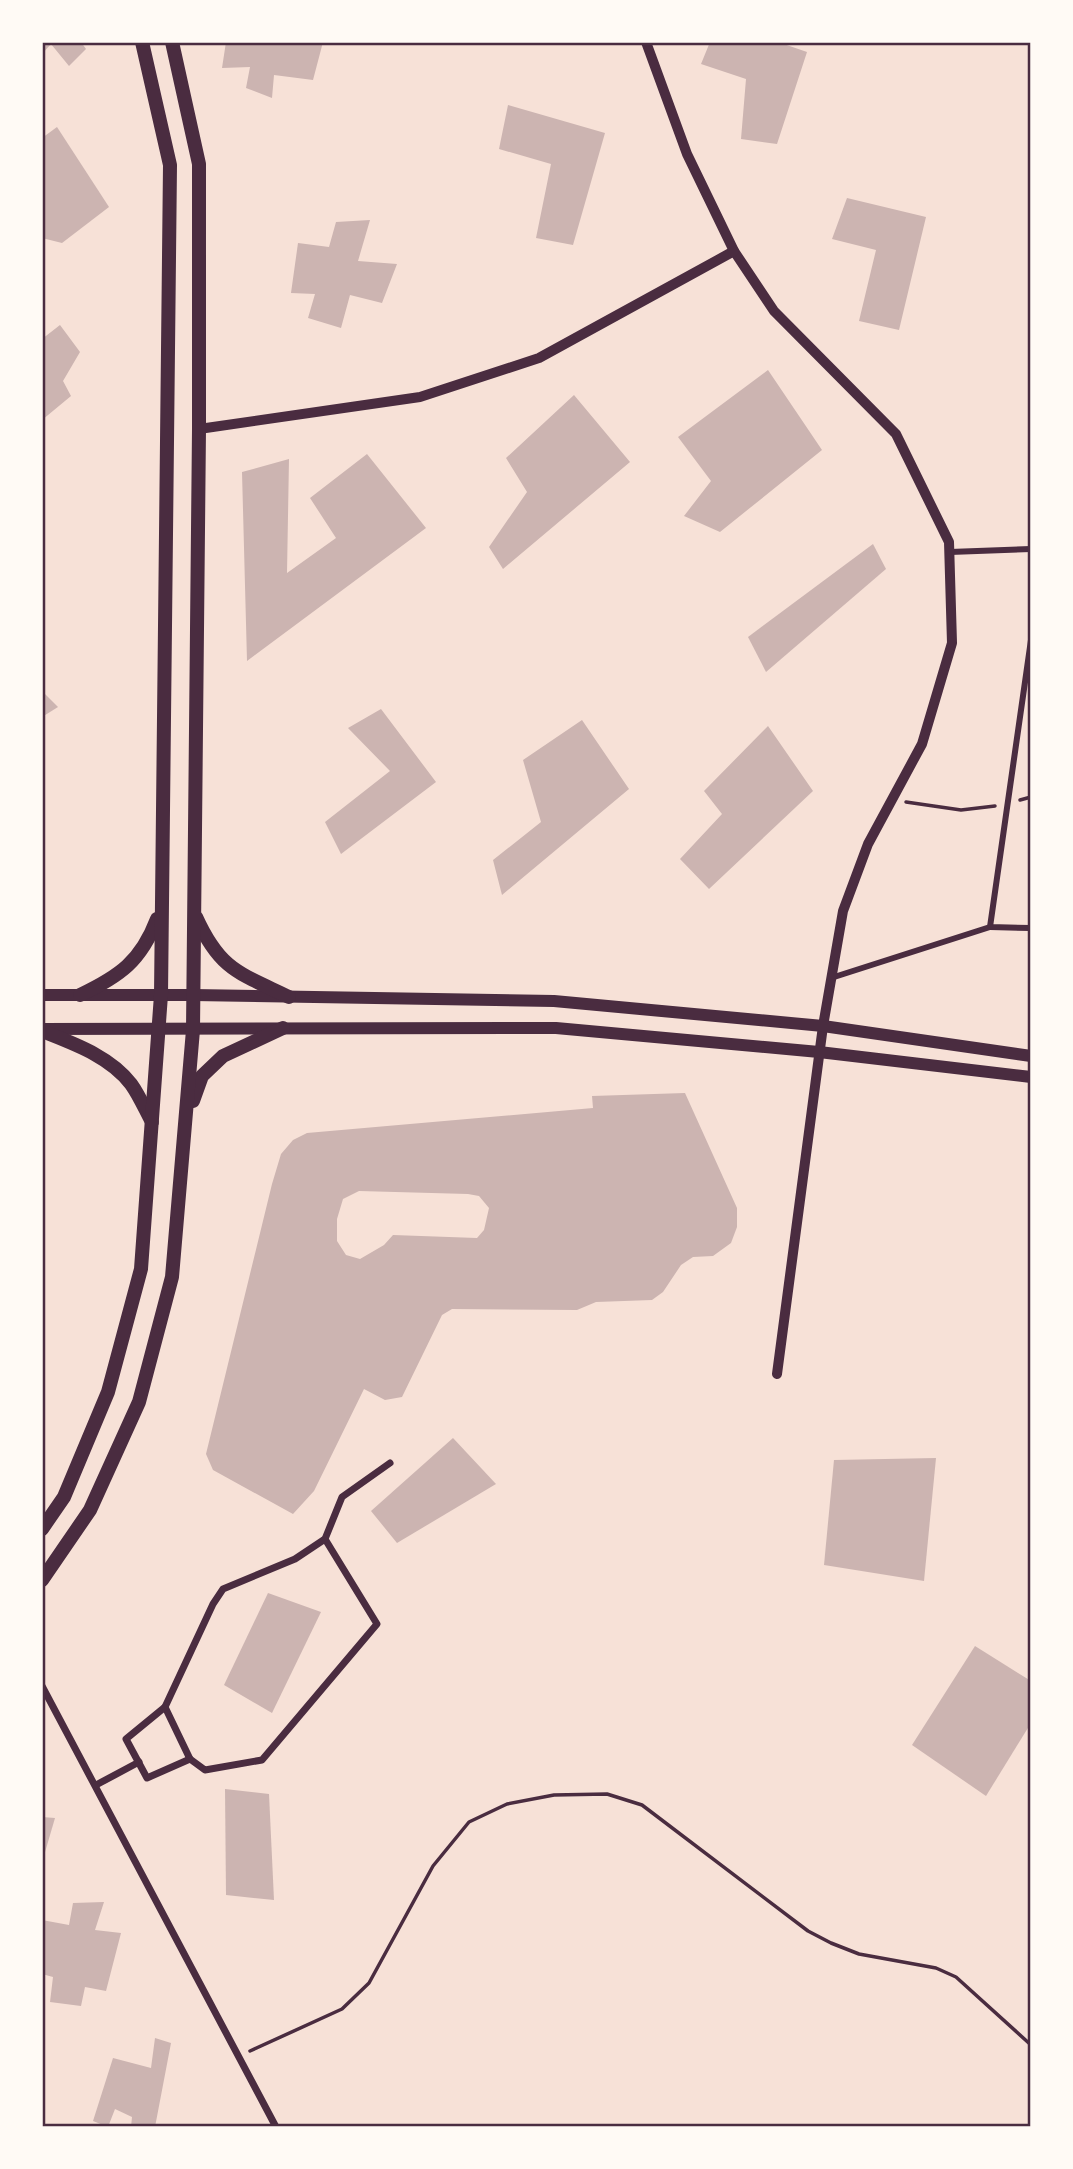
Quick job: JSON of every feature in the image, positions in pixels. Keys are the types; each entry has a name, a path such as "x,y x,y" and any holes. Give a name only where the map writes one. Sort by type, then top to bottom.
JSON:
{"main road":[{"path":"42,1529 64,1497 111,1379 141,1269 160,1030 170,165 142,42"},
{"path":"42,1580 90,1510 139,1402 172,1277 187,1115 193,995 199,164 172,42"},
{"path":"80,995 111,980 133,962 149,941 162,907"},
{"path":"194,911 209,944 227,965 289,997"},
{"path":"42,995 554,1002 823,1026 1031,1056"},
{"path":"187,1115 202,1076 223,1056 284,1028"},
{"path":"42,1030 556,1028 819,1052 1031,1077"},
{"path":"42,1030 107,1062 130,1082 152,1122"}],"street":[{"path":"646,42 687,154 734,251 774,311 896,434 949,542 950,552 952,643 922,744 868,844 843,911 819,1052 777,1374"},
{"path":"199,429 420,397 539,358 734,251"},
{"path":"950,552 1031,549"},
{"path":"990,927 1031,640"},
{"path":"831,978 990,927 1031,928"},
{"path":"190,1759 147,1778 126,1739 165,1707 213,1604 223,1589 295,1559 325,1539 342,1497 390,1463"},
{"path":"165,1707 190,1759 205,1770 262,1760 377,1623 325,1539"},
{"path":"42,1686 273,2126"},
{"path":"96,1785 139,1762"}],"path":[{"path":"892,800 961,810 1008,804 1031,797"},
{"path":"238,2056 342,2009 369,1983 433,1866 469,1822 507,1804 554,1795 607,1794 642,1805 808,1931 859,1954 936,1968 956,1977 1031,2045"}],"building":[{"path":"42,42 81,42 86,49 69,66 51,44 42,54"},
{"path":"226,42 323,42 313,80 274,75 272,98 246,88 250,67 222,68"},
{"path":"710,42 778,42 807,52 777,144 741,139 746,79 701,64"},
{"path":"508,105 605,133 573,245 536,238 551,164 499,149"},
{"path":"57,127 109,207 62,243 42,238 42,138"},
{"path":"847,198 926,217 899,330 859,321 876,250 832,239"},
{"path":"370,220 358,261 397,264 382,303 350,295 341,328 308,318 315,294 291,293 298,243 329,247 336,222"},
{"path":"60,325 80,352 63,381 71,396 42,420 42,339"},
{"path":"768,370 822,450 720,532 684,516 711,481 678,437"},
{"path":"574,395 630,462 503,569 489,547 527,492 506,458"},
{"path":"367,454 426,528 247,661 242,472 289,459 287,573 336,538 310,498"},
{"path":"873,544 886,569 766,672 748,637"},
{"path":"42,691 58,707 42,717"},
{"path":"381,709 436,782 341,854 325,822 390,771 348,728"},
{"path":"582,720 629,789 502,895 493,860 541,822 523,760"},
{"path":"768,726 813,791 709,889 680,859 722,814 704,791"},
{"path":"685,1093 737,1208 737,1227 731,1243 713,1256 693,1257 681,1265 663,1292 652,1300 596,1302 577,1310 452,1309 442,1315 402,1397 385,1400 364,1389 314,1491 293,1514 213,1470 206,1454 272,1184 281,1154 293,1140 307,1133 593,1108 592,1096","holes":["359,1191 479,1196 489,1208 484,1230 477,1238 393,1235 384,1245 360,1259 346,1255 337,1241 337,1219 343,1199"]},
{"path":"453,1438 496,1484 397,1543 371,1511"},
{"path":"936,1458 924,1581 824,1565 834,1460"},
{"path":"268,1593 321,1612 272,1713 224,1685"},
{"path":"975,1646 1031,1681 1031,1723 986,1796 912,1745"},
{"path":"225,1789 269,1794 274,1900 226,1895"},
{"path":"42,1817 55,1818 43,1859 42,1859"},
{"path":"104,1902 95,1930 121,1933 106,1991 85,1987 81,2006 50,2002 53,1977 42,1974 42,1920 69,1925 73,1903"},
{"path":"155,2038 171,2043 155,2127 131,2127 132,2117 115,2109 108,2127 93,2121 113,2058 151,2068"}]}
